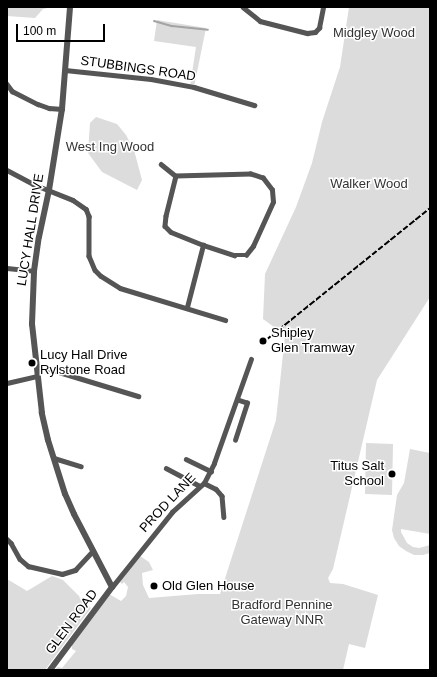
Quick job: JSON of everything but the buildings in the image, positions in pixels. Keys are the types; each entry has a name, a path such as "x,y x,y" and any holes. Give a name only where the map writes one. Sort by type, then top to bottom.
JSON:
{"street":[{"name":"LUCY HALL DRIVE","path":"70,7 62,109 34,271 32,324 42,413 54,458 74,514 112,587"},
{"path":"243,7 260,21 307,32 315,32 319,28 323,7"},
{"name":"STUBBINGS ROAD","path":"64,70 151,79 194,87 254,105"},
{"path":"7,84 12,91 38,104 49,108 62,109"},
{"path":"161,164 176,176 251,174 263,178 272,190 273,202 253,246 246,255 234,256 203,245 172,232 165,226 176,176"},
{"path":"7,170 32,184 73,200 86,209 89,216 89,256 95,270 101,276 120,288 187,307 225,320"},
{"path":"187,307 203,245"},
{"path":"7,268 34,271"},
{"name":"PROD LANE","path":"112,587 172,512 202,484 211,471 238,400 251,359"},
{"path":"36,365 138,396"},
{"path":"7,383 37,376"},
{"path":"235,440 248,403 238,400"},
{"path":"54,458 81,466"},
{"path":"186,459 211,471"},
{"path":"166,468 216,489 222,496 224,517"},
{"path":"7,539 11,542 20,559 28,566 62,574 75,570 93,551"},
{"name":"GLEN ROAD","path":"50,670 112,587"}],"green space":[{"path":"7,7 52,7 43,9 35,18 7,16"},
{"path":"349,7 430,7 430,297 377,380 333,569 328,578 330,583 343,584 378,595 365,648 349,644 343,670 54,670 58,667 62,668 76,651 72,649 72,644 109,594 121,601 126,596 128,587 124,582 122,584 120,582 140,556 149,562 153,570 142,573 143,585 149,598 198,594 220,594 276,420 285,335 263,319 265,274 296,207 312,163 322,122 340,67"},
{"path":"157,20 206,28 194,87 190,86 196,47 154,41"},
{"name":"West Ing Wood","path":"96,117 117,124 126,135 134,150 142,180 137,190 102,172 88,153 90,123"},
{"path":"366,443 393,444 392,495 365,494"},
{"path":"410,449 430,453 430,534 401,529 407,543 413,547 419,548 430,545 430,553 423,555 414,555 399,546 394,538 392,530 397,495 404,483"},
{"path":"52,576 63,580 91,608 45,670 7,670 7,579 27,591"}],"waterway":[{"path":"154,21 172,26 208,30"}],"railway":[{"path":"266,340 430,208"}],"place":[{"name":"Shipley Glen Tramway","path":"263,341"},
{"name":"Lucy Hall Drive Rylstone Road","path":"32,363"},
{"name":"Titus Salt School","path":"392,474"},
{"name":"Old Glen House","path":"154,586"}],"park label":[{"name":"Midgley Wood","path":"374,33"},
{"name":"Walker Wood","path":"369,184"},
{"name":"Bradford Pennine Gateway NNR","path":"282,614"}]}
